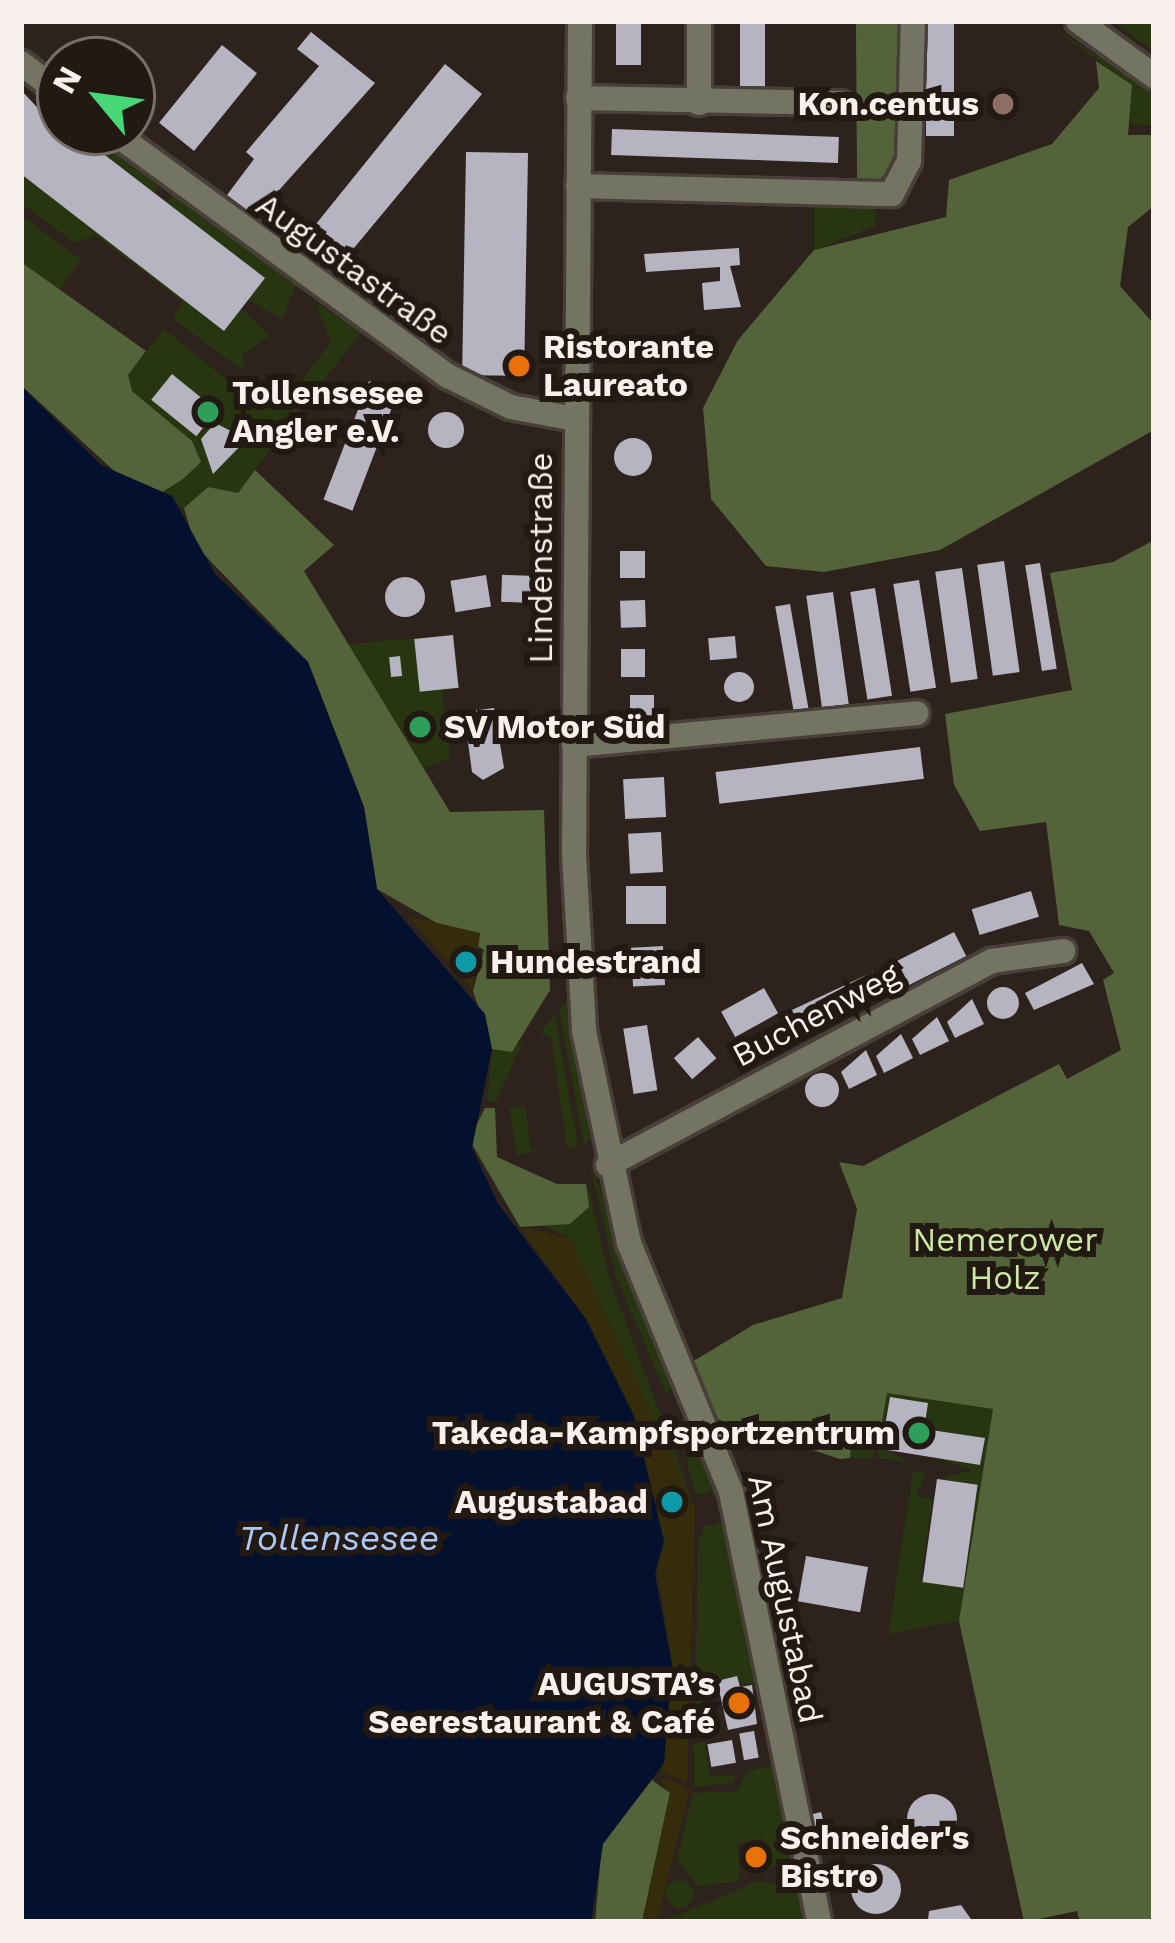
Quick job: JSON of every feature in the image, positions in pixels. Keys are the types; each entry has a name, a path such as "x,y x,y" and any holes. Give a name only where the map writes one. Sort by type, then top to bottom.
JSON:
{"street":[{"name":"Lindenstraße","path":"580,21 574,745 578,976 608,1165"},
{"path":"699,21 699,103"},
{"path":"578,186 892,194 909,160 914,21"},
{"path":"1078,21 1154,76"},
{"path":"578,98 840,103"},
{"name":"Augustastraße","path":"146,156 433,367 511,407 575,418"},
{"path":"574,745 916,713"},
{"name":"Buchenweg","path":"608,1165 992,961 1063,951"},
{"name":"Am Augustabad","path":"608,1165 641,1277 730,1492 819,1922"}],"green space":[{"path":"856,21 899,21 900,157 876,184 857,182"},
{"path":"1044,21 1154,93 1154,126 1127,124 1131,85"},
{"path":"1112,21 1154,21 1154,52"},
{"path":"1096,61 1132,85 1128,135 1154,135 1154,206 1128,227 1120,286 1154,324 1154,430 940,550 824,572 766,566 711,499 703,408 738,340 814,250 946,217 949,180 1052,144 1099,88"},
{"path":"106,156 125,156 159,187 155,193"},
{"path":"21,174 223,330 241,308 269,336 242,355 245,368 172,318 183,302 95,235 75,243 21,203"},
{"path":"178,192 298,282 282,319 248,300 264,277 166,202"},
{"path":"814,204 875,204 876,226 814,250"},
{"path":"21,215 81,260 60,289 21,262"},
{"path":"21,262 146,351 128,375 132,391 192,441 201,462 183,479 159,494 124,480 23,387"},
{"name":"Tollensesee Angler e.V.","path":"315,302 362,331 237,493 208,487 184,508 159,494 183,479 192,441 132,391 128,375 164,329 259,406 279,409 331,342"},
{"path":"255,470 334,545 304,571 450,812 544,810 550,990 512,1052 492,1049 473,991 484,950 377,889 364,807 308,662 195,545 184,508 208,487 238,493"},
{"name":"Nemerower Holz","path":"1154,540 1154,1922 1080,1922 1077,1911 1024,1922 959,1621 993,1409 887,1393 881,1427 853,1424 850,1458 840,1459 714,1418 692,1362 753,1325 842,1298 857,1209 839,1162 863,1166 1059,1064 1067,1079 1121,1050 1103,980 1114,973 1089,931 1059,925 1046,822 980,831 954,785 945,714 1072,690 1050,573 1113,562"},
{"name":"SV Motor Süd","path":"453,635 459,688 442,691 451,758 418,770 346,644"},
{"path":"567,1000 590,1140 584,1145 559,1009"},
{"path":"555,1014 578,1146 567,1149 551,1037 540,1033"},
{"path":"523,1042 495,1102 487,1102 492,1049"},
{"path":"525,1106 531,1149 544,1148 517,1156 509,1108"},
{"path":"485,1108 495,1108 497,1157 557,1184 586,1184 589,1207 570,1224 520,1227 469,1139"},
{"path":"590,1164 680,1386 665,1392 616,1277"},
{"path":"583,1165 609,1277 695,1507 570,1238 543,1226 586,1184"},
{"path":"887,1393 993,1409 959,1621 888,1634 913,1471 926,1473 916,1496 933,1499 920,1581 978,1486 937,1479 972,1470 936,1458 984,1438 924,1429 890,1398 882,1449 913,1463 878,1458 881,1432 856,1428 854,1440 875,1443 874,1458 850,1458 853,1423"},
{"path":"700,1433 725,1515 711,1491 696,1495 681,1440"},
{"path":"727,1522 760,1683 699,1685 709,1734 695,1737 698,1542 704,1526"},
{"path":"705,1741 710,1777 736,1775 732,1783 694,1787 694,1744"},
{"path":"777,1765 794,1861 768,1868 763,1839 738,1843 740,1881 698,1886 677,1860 693,1793 737,1791 747,1771"},
{"path":"652,1780 670,1793 642,1922 595,1922 602,1844"},
{"path":"791,1874 807,1922 662,1922 758,1881 784,1885"},
{"path":"680,1880 690,1884 694,1894 690,1904 680,1908 670,1904 666,1894 670,1884"}],"sand":[{"name":"Hundestrand","path":"408,916 480,933 473,991"},
{"name":"Augustabad","path":"520,1227 570,1238 695,1507 687,1783 661,1772 672,1665 634,1416 586,1319"},
{"path":"658,1778 689,1790 659,1917 642,1922 670,1793"}],"water":[{"name":"Tollensesee","path":"21,386 101,465 172,496 215,574 308,662 364,807 377,889 485,1014 492,1049 472,1148 498,1204 586,1319 634,1416 664,1541 655,1574 672,1665 664,1763 603,1844 591,1922 21,1922"}],"building":[{"path":"616,21 641,21 641,65 616,65"},
{"path":"740,21 765,21 765,88 740,88"},
{"path":"926,21 954,21 954,136 926,136"},
{"path":"311,32 375,83 255,217 227,195 254,159 246,152 319,66 297,49"},
{"path":"222,45 257,73 194,151 159,123"},
{"path":"445,64 482,94 339,266 315,247 327,232 316,224"},
{"path":"21,90 36,106 36,156 106,156 265,278 224,331 21,174"},
{"path":"612,129 839,137 838,163 611,155"},
{"path":"466,152 528,153 524,376 462,375"},
{"path":"739,248 740,265 730,266 741,307 704,310 702,283 720,281 720,267 646,272 644,254"},
{"path":"172,374 217,411 196,436 151,400"},
{"path":"369,381 398,392 352,511 323,500"},
{"path":"446,412 459,417 464,430 459,443 446,448 433,443 428,430 433,417"},
{"path":"215,423 247,439 213,474 201,439"},
{"path":"633,438 646,444 652,457 646,470 633,476 620,470 614,457 620,444"},
{"path":"620,551 645,551 645,578 620,578"},
{"path":"1004,561 1020,672 993,676 977,565"},
{"path":"1040,563 1057,669 1042,671 1025,565"},
{"path":"962,568 978,679 951,683 935,572"},
{"path":"486,575 491,607 455,612 450,581"},
{"path":"502,575 535,576 534,603 501,602"},
{"path":"405,577 419,583 425,597 419,611 405,617 391,611 385,597 391,583"},
{"path":"919,580 936,688 910,692 893,584"},
{"path":"875,588 892,696 867,700 850,592"},
{"path":"833,592 849,704 822,708 806,596"},
{"path":"645,600 646,627 621,628 620,601"},
{"path":"790,604 809,710 794,713 775,607"},
{"path":"453,635 459,688 420,692 414,639"},
{"path":"735,636 737,658 710,660 708,638"},
{"path":"621,649 645,649 645,677 621,677"},
{"path":"400,656 402,676 391,677 389,657"},
{"path":"739,672 754,687 739,702 724,687"},
{"path":"630,695 654,695 654,722 630,722"},
{"path":"494,708 504,768 483,780 472,772 464,712"},
{"path":"920,747 924,779 719,804 716,772"},
{"path":"664,777 666,817 625,819 623,779"},
{"path":"661,832 663,872 630,874 628,834"},
{"path":"626,886 666,886 666,924 626,924"},
{"path":"1031,891 1039,917 980,935 972,909"},
{"path":"954,932 966,956 909,985 897,961"},
{"path":"663,946 665,985 633,987 631,948"},
{"path":"1082,963 1094,984 1034,1010 1025,993"},
{"path":"873,972 884,993 801,1027 792,1010"},
{"path":"1003,987 1014,992 1019,1003 1014,1014 1003,1019 992,1014 987,1003 992,992"},
{"path":"764,988 778,1013 735,1037 721,1012"},
{"path":"972,999 984,1024 955,1038 947,1022"},
{"path":"937,1017 949,1041 920,1055 912,1039"},
{"path":"647,1025 657,1090 634,1094 623,1029"},
{"path":"901,1034 913,1058 884,1073 876,1056"},
{"path":"698,1037 716,1058 692,1079 674,1058"},
{"path":"866,1050 877,1075 849,1089 841,1072"},
{"path":"822,1073 834,1078 839,1090 834,1102 822,1107 810,1102 805,1090 810,1078"},
{"name":"Takeda-Kampfsportzentrum","path":"890,1397 928,1403 924,1429 985,1438 980,1465 881,1449"},
{"path":"937,1479 978,1485 963,1588 923,1582"},
{"path":"806,1556 868,1567 860,1612 798,1601"},
{"name":"AUGUSTA’s Seerestaurant & Café","path":"737,1676 740,1687 752,1685 757,1724 728,1730 717,1681"},
{"path":"754,1731 759,1758 744,1760 739,1734"},
{"path":"732,1740 736,1763 711,1767 707,1744"},
{"path":"932,1794 950,1801 957,1819 950,1837 932,1844 914,1837 907,1819 914,1801"},
{"path":"821,1812 824,1824 812,1827 809,1815"},
{"name":"Schneider's Bistro","path":"753,1846 763,1856 753,1866 743,1856"},
{"path":"876,1864 894,1871 901,1889 894,1907 876,1914 858,1907 851,1889 858,1871"},
{"path":"961,1905 973,1922 928,1920 929,1911"}],"place":[{"name":"Kon.centus","path":"1003,104"},
{"name":"Ristorante Laureato","path":"519,366"},
{"name":"Tollensesee Angler e.V.","path":"208,412"},
{"name":"SV Motor Süd","path":"420,727"},
{"name":"Hundestrand","path":"466,962"},
{"name":"Takeda-Kampfsportzentrum","path":"919,1433"},
{"name":"Augustabad","path":"672,1502"},
{"name":"AUGUSTA’s Seerestaurant & Café","path":"739,1703"},
{"name":"Schneider's Bistro","path":"756,1857"}]}
